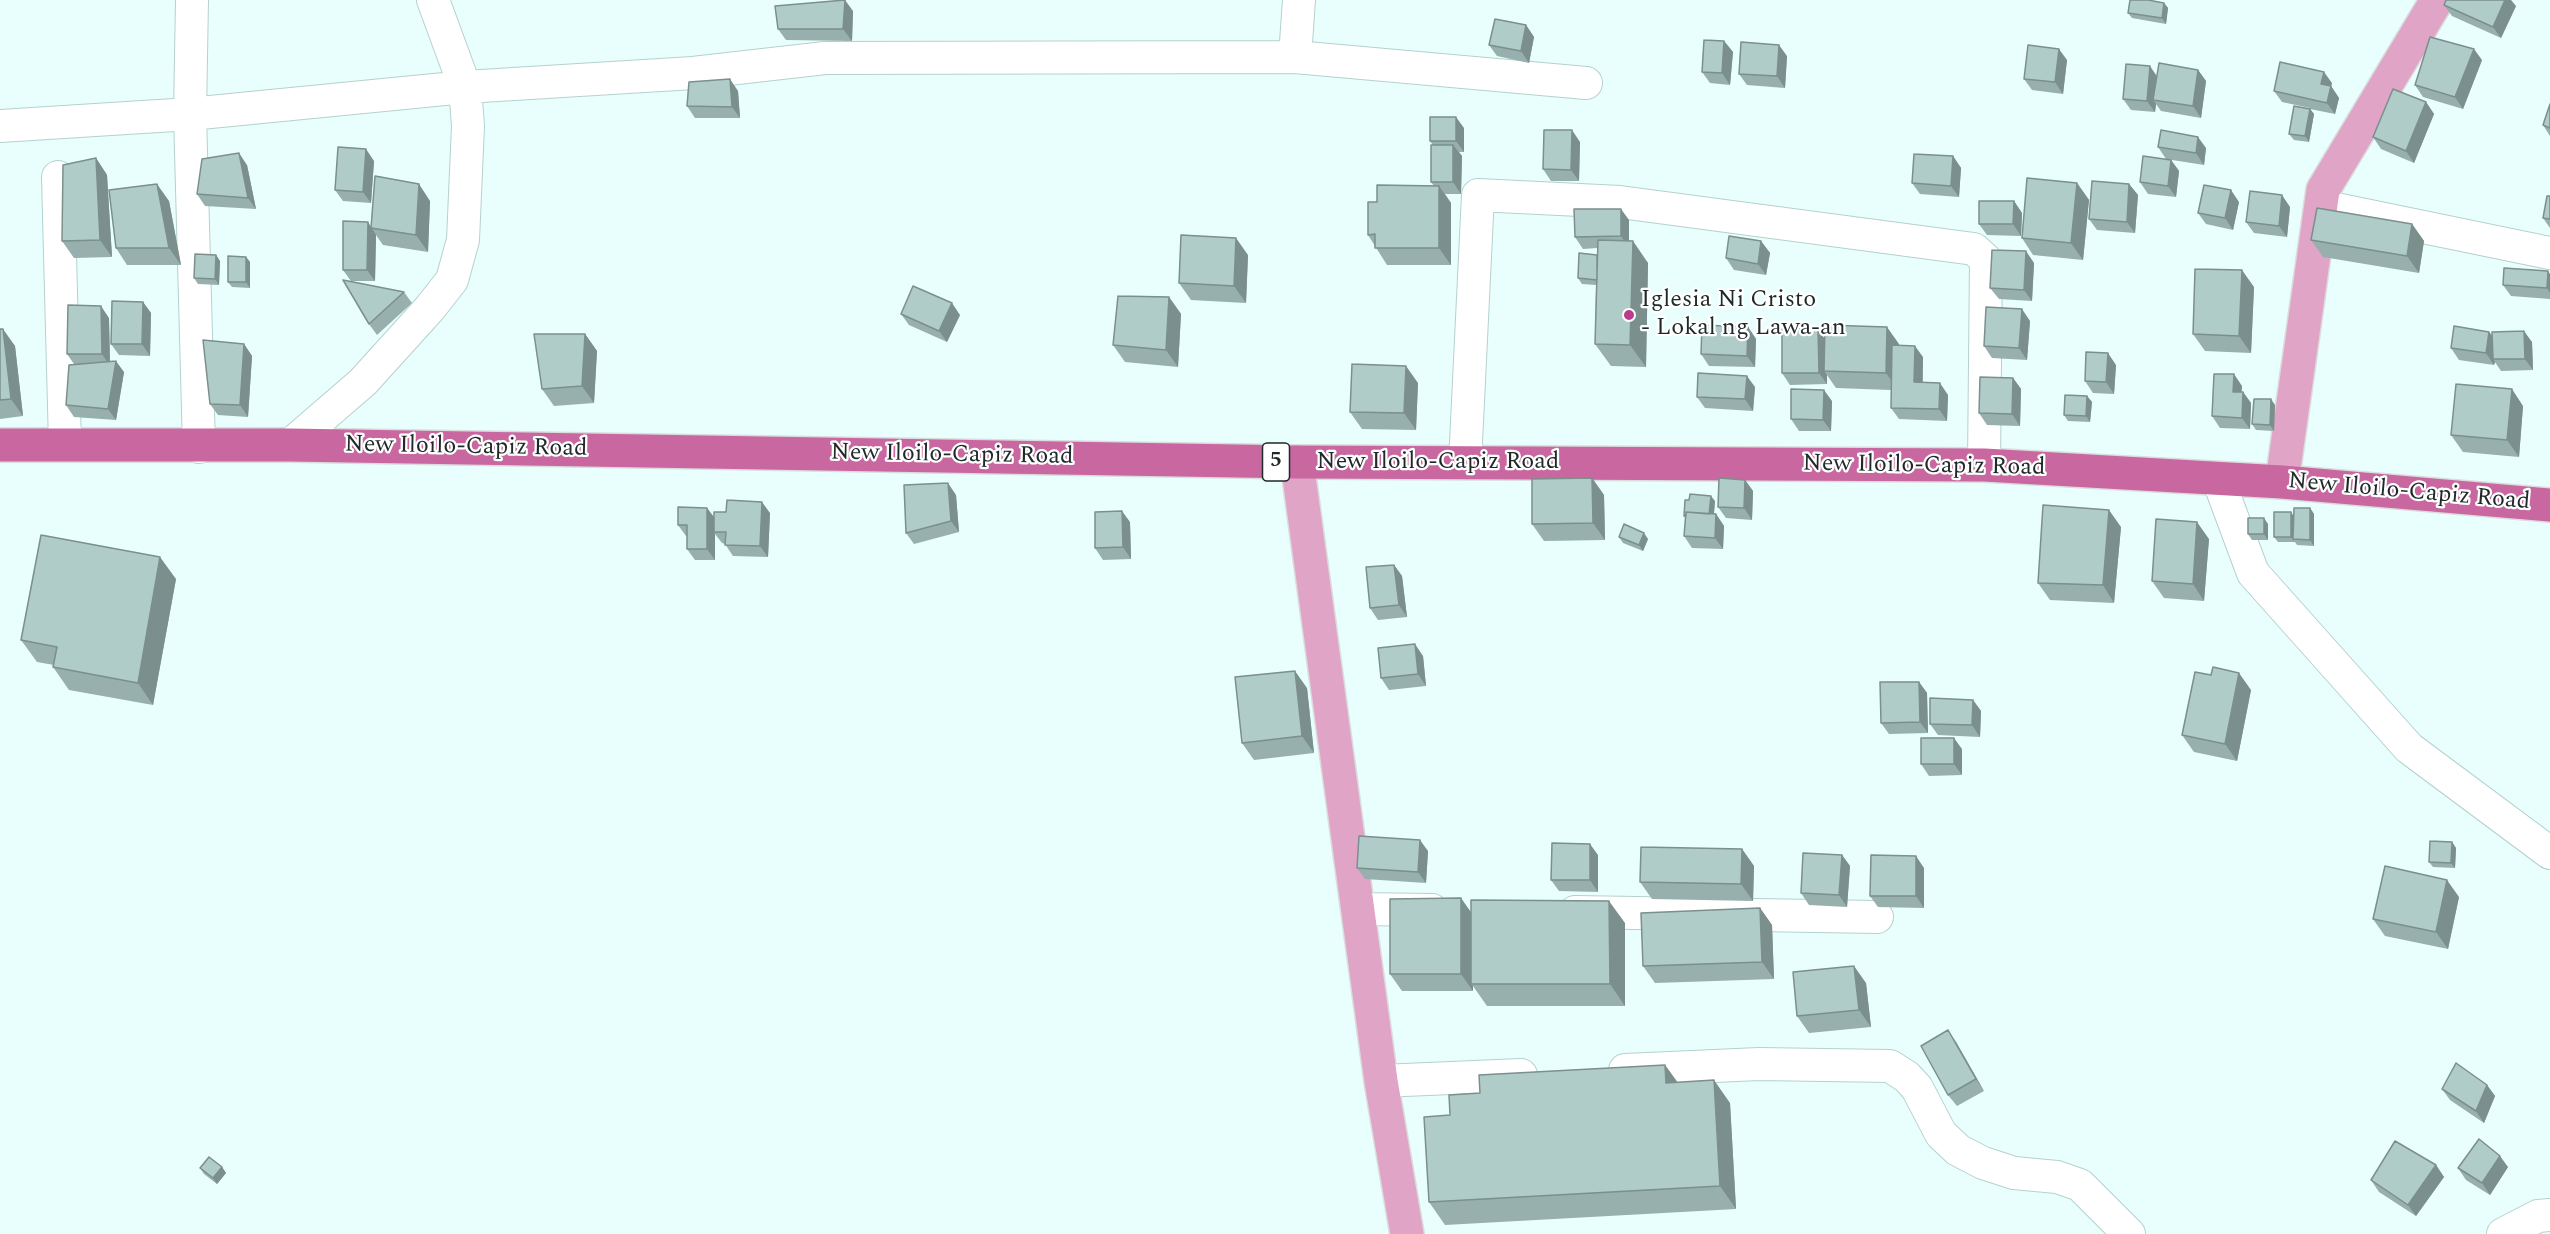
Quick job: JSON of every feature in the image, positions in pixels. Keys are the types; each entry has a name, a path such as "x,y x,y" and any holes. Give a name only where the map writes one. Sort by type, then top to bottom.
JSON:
{"highway":[{"name":"New Iloilo-Capiz Road","path":"0,445 199,447 290,445 1297,462 1984,465 2282,482 2550,505"}],"main road":[{"path":"2282,482 2323,190 2437,0"},
{"path":"1297,462 1381,1081 1407,1234"}],"street":[{"path":"192,0 190,114 199,447"},
{"path":"290,445 363,382 430,308 452,280 463,240 468,126 465,87 433,0"},
{"path":"1295,57 1299,0"},
{"path":"0,126 190,114 465,87 693,73 825,58 1295,57 1586,83"},
{"path":"58,177 65,444"},
{"path":"1465,463 1478,195 1620,202 1974,249 1986,260 1984,465"},
{"path":"2321,206 2550,252"},
{"path":"2218,478 2253,573 2409,748 2550,853"},
{"path":"1358,909 1464,911"},
{"path":"1547,912 1877,917"},
{"path":"1594,1072 1759,1064 1890,1066 1907,1077 1917,1088 1941,1134 1958,1150 1983,1163 2014,1173 2057,1177 2080,1185 2129,1234"},
{"path":"1381,1081 1546,1074"},
{"path":"2503,1234 2538,1216 2550,1215"}],"building":[{"path":"845,0 843,29 778,29 775,6"},
{"path":"2130,0 2164,3 2162,18 2128,13"},
{"path":"2446,0 2505,0 2493,27 2444,5"},
{"path":"1495,19 1526,25 1521,51 1489,45"},
{"path":"2430,37 2474,49 2455,97 2415,85"},
{"path":"1704,40 1724,41 1722,73 1702,72"},
{"path":"1741,42 1779,45 1777,76 1739,74"},
{"path":"2028,45 2059,49 2055,82 2024,79"},
{"path":"2280,62 2324,72 2321,84 2331,86 2327,103 2274,91"},
{"path":"2159,63 2198,70 2193,106 2153,100"},
{"path":"2126,64 2150,66 2147,101 2123,99"},
{"path":"730,79 732,107 687,106 689,82"},
{"path":"2393,89 2426,102 2406,151 2373,137"},
{"path":"2550,104 2550,128 2543,125"},
{"path":"2294,106 2310,109 2305,136 2289,134"},
{"path":"1430,117 1456,117 1456,141 1430,141"},
{"path":"1544,130 1572,130 1571,170 1543,169"},
{"path":"2161,130 2198,137 2196,153 2158,147"},
{"path":"1431,145 1453,145 1453,182 1431,182"},
{"path":"338,147 366,149 363,192 335,190"},
{"path":"239,153 248,198 197,194 202,159"},
{"path":"1914,154 1953,156 1951,186 1912,183"},
{"path":"2143,156 2171,160 2168,186 2140,182"},
{"path":"96,158 100,240 62,241 63,165"},
{"path":"375,176 419,184 416,235 371,228"},
{"path":"2027,178 2077,183 2071,243 2022,238"},
{"path":"2092,181 2129,184 2127,222 2089,219"},
{"path":"157,184 169,248 116,248 109,190"},
{"path":"1377,185 1439,186 1439,248 1375,248 1375,234 1368,235 1368,202 1377,202"},
{"path":"2204,185 2231,190 2225,218 2198,213"},
{"path":"2250,191 2282,195 2279,226 2246,222"},
{"path":"2547,196 2550,196 2550,219 2543,218"},
{"path":"1979,201 2014,201 2013,224 1979,224"},
{"path":"2317,208 2412,224 2407,256 2311,240"},
{"path":"1574,209 1621,209 1621,236 1575,237"},
{"path":"343,221 368,222 367,270 343,270"},
{"path":"1181,235 1236,238 1234,286 1179,283"},
{"path":"1729,236 1761,241 1758,264 1726,258"},
{"path":"1598,240 1633,241 1630,345 1595,344"},
{"path":"1992,250 2026,251 2024,290 1990,288"},
{"path":"1579,253 1597,255 1597,280 1578,278"},
{"path":"195,254 216,255 215,279 194,278"},
{"path":"228,256 246,257 246,282 228,282"},
{"path":"2504,268 2548,271 2547,288 2503,285"},
{"path":"2195,269 2242,270 2239,336 2193,334"},
{"path":"343,280 404,292 369,324"},
{"path":"913,286 952,303 939,331 901,314"},
{"path":"1118,296 1169,297 1166,350 1113,345"},
{"path":"112,301 143,302 142,344 111,344"},
{"path":"68,305 101,306 102,354 67,354"},
{"path":"1986,307 2022,309 2019,348 1984,346"},
{"path":"1702,325 1748,327 1747,356 1701,354"},
{"path":"1825,325 1887,327 1886,373 1824,371"},
{"path":"2454,326 2489,332 2486,353 2451,348"},
{"path":"0,329 3,329 11,399 0,400"},
{"path":"1782,329 1818,329 1819,373 1782,373"},
{"path":"2524,331 2525,359 2493,359 2492,332"},
{"path":"534,334 585,334 582,386 542,389"},
{"path":"203,340 244,344 240,405 210,404"},
{"path":"1892,345 1915,346 1914,382 1940,383 1939,409 1891,408"},
{"path":"2086,352 2108,353 2106,382 2085,381"},
{"path":"116,361 108,409 66,405 69,365"},
{"path":"1352,364 1406,366 1404,413 1350,412"},
{"path":"1698,373 1747,376 1745,399 1697,397"},
{"path":"2214,374 2234,374 2233,392 2243,392 2242,418 2212,416"},
{"path":"1980,377 2013,378 2012,414 1979,413"},
{"path":"2456,384 2512,389 2507,440 2451,435"},
{"path":"1791,389 1824,390 1823,420 1791,419"},
{"path":"2065,395 2087,396 2086,416 2064,415"},
{"path":"2254,399 2271,399 2270,425 2252,424"},
{"path":"1592,478 1593,523 1532,524 1532,479"},
{"path":"1719,478 1745,480 1744,508 1718,507"},
{"path":"948,483 951,521 906,533 904,485"},
{"path":"1690,494 1711,496 1709,514 1686,512 1684,516 1685,500 1689,500"},
{"path":"727,500 762,502 760,546 725,545 726,532 714,532 714,512 726,512"},
{"path":"2043,505 2109,510 2103,585 2038,583"},
{"path":"678,507 707,508 707,549 687,549 687,525 678,525"},
{"path":"2294,508 2310,508 2310,540 2293,539"},
{"path":"1122,511 1123,547 1095,548 1095,512"},
{"path":"1686,512 1716,514 1715,538 1684,536"},
{"path":"2274,512 2291,512 2291,537 2274,537"},
{"path":"2248,518 2264,518 2264,534 2248,534"},
{"path":"2156,519 2197,522 2193,584 2152,581"},
{"path":"1624,524 1644,533 1639,545 1619,537"},
{"path":"41,535 160,557 138,683 53,667 57,647 21,640"},
{"path":"1394,565 1399,605 1370,608 1366,567"},
{"path":"1415,644 1418,674 1381,678 1378,648"},
{"path":"2213,667 2239,673 2225,744 2182,735 2195,672 2211,675"},
{"path":"1295,671 1302,736 1242,743 1235,677"},
{"path":"1880,682 1919,682 1920,722 1881,723"},
{"path":"1930,698 1973,700 1972,725 1930,724"},
{"path":"1921,738 1954,738 1954,764 1921,764"},
{"path":"1359,836 1420,840 1418,872 1357,868"},
{"path":"2430,841 2452,842 2451,863 2429,862"},
{"path":"1552,843 1590,844 1590,880 1551,880"},
{"path":"1641,847 1742,849 1741,884 1640,882"},
{"path":"1803,853 1842,855 1839,895 1801,893"},
{"path":"1871,855 1916,856 1916,896 1870,896"},
{"path":"2385,866 2447,880 2436,932 2373,919"},
{"path":"1461,898 1461,974 1390,974 1390,899"},
{"path":"1471,900 1609,901 1610,984 1471,984"},
{"path":"1760,908 1762,962 1643,966 1641,913"},
{"path":"1854,966 1859,1010 1797,1016 1793,972"},
{"path":"1948,1030 1976,1079 1948,1095 1921,1046"},
{"path":"2456,1063 2487,1085 2476,1111 2442,1089"},
{"path":"1665,1065 1666,1083 1714,1080 1720,1186 1429,1202 1424,1117 1450,1115 1449,1095 1480,1093 1479,1075"},
{"path":"2479,1139 2500,1156 2482,1183 2458,1168"},
{"path":"2395,1141 2436,1165 2408,1205 2371,1180"},
{"path":"209,1157 222,1167 213,1178 200,1168"}],"place":[{"name":"Iglesia Ni Cristo - Lokal ng Lawa-an","path":"1629,315"}]}
